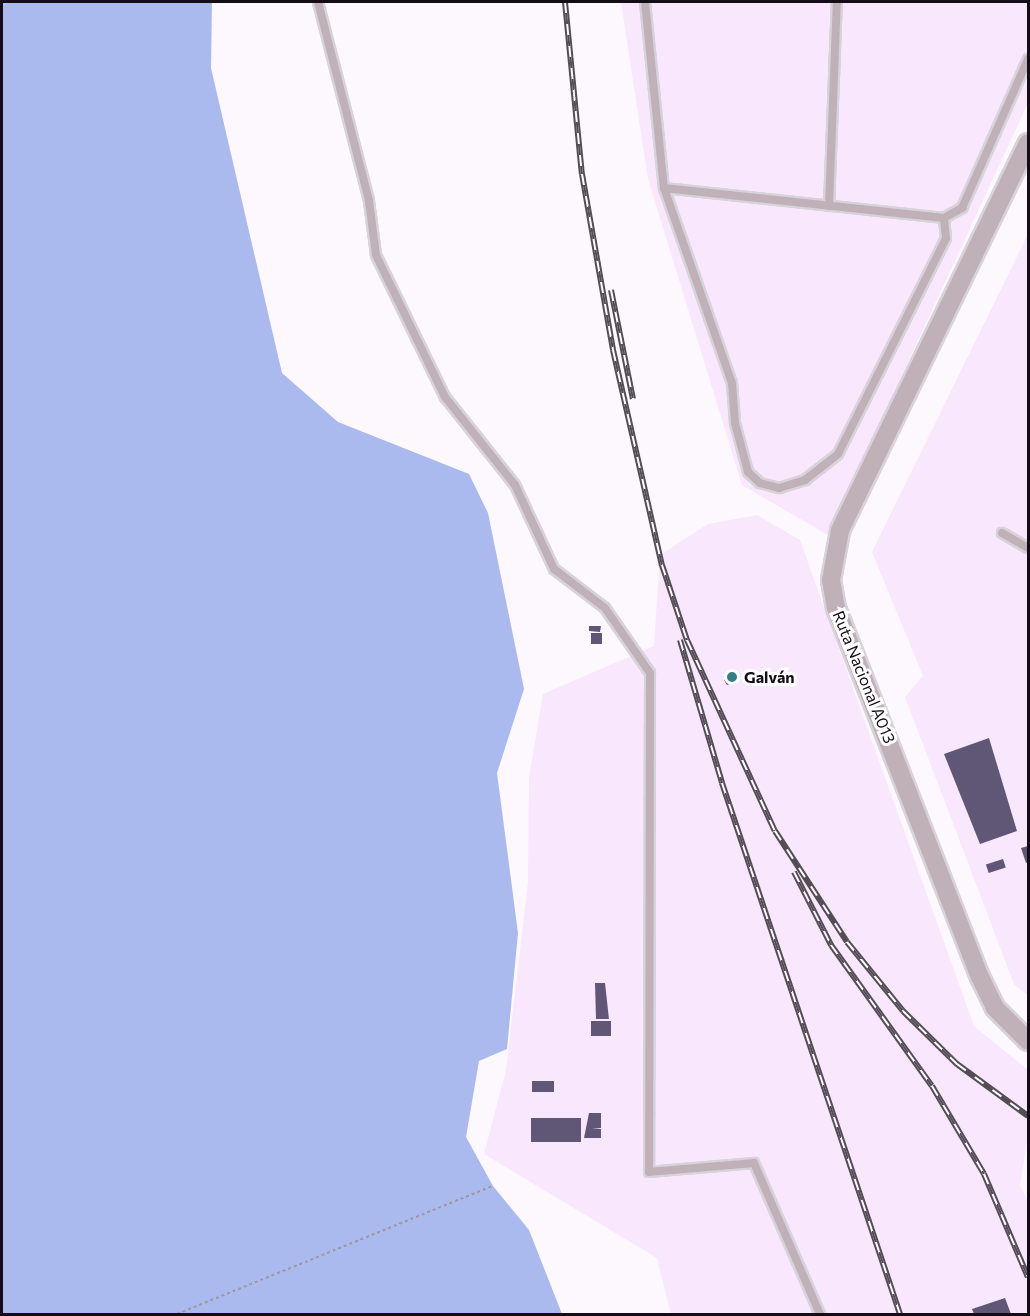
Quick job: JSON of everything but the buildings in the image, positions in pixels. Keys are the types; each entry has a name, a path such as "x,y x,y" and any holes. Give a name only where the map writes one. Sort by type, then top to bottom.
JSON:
{"street":[{"name":"Ruta Nacional A013","path":"1029,143 840,531 831,580 836,608 980,977 995,1008 1029,1041"}],"lane":[{"path":"318,2 369,201 376,255 445,397 515,485 554,569 605,608 650,673 649,1172 754,1162 820,1314"},
{"path":"645,2 664,188 732,383 735,423 748,472 760,483 779,488 805,480 838,454 946,238 944,218"},
{"path":"829,206 837,2"},
{"path":"664,188 944,218 962,208 1029,59"},
{"path":"1002,533 1029,548"}],"path":[{"path":"177,1314 493,1186"}],"shaded area":[{"path":"621,2 1028,2 1028,103 828,535 742,485 648,179"},
{"path":"1028,234 1028,996 1014,984 905,697 923,676 872,552"},
{"path":"757,515 800,540 974,1026 1028,1070 1028,1136 1020,1185 1028,1202 1028,1314 671,1314 657,1258 484,1154 506,1070 528,882 529,778 543,694 654,646 660,555 708,524"}],"water":[{"path":"2,2 212,2 211,68 282,373 338,422 469,474 488,513 524,689 497,773 518,933 507,1049 479,1061 466,1137 493,1186 529,1230 562,1314 2,1314"}],"railway":[{"path":"565,2 582,174 613,350 662,565 687,640 775,831 847,942 903,1011 957,1064 1028,1116"},
{"path":"611,290 633,399"},
{"path":"680,640 722,783 900,1314"},
{"path":"794,872 831,945 932,1086 984,1174 1028,1277"}],"place":[{"name":"Galván","path":"732,677"}]}
